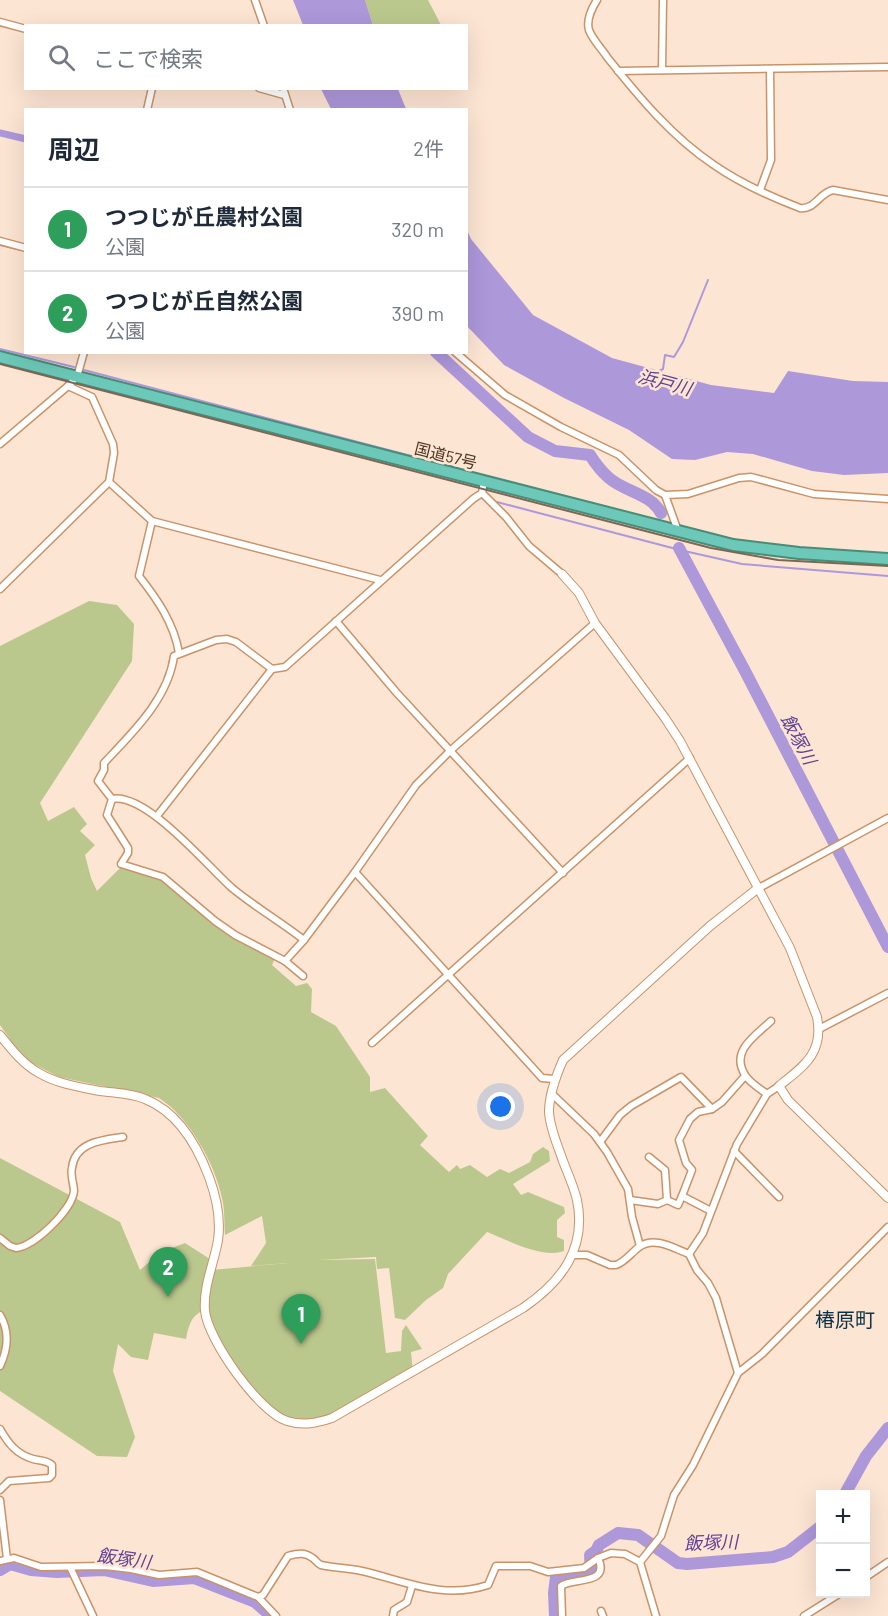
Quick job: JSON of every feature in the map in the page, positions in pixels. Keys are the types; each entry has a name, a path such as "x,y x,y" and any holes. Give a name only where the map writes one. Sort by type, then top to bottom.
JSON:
{"highway":[{"name":"国道57号","path":"0,357 733,545 765,550 888,559"}],"street":[{"path":"255,0 263,24"},
{"path":"597,0 589,17 589,30 618,71 650,108 691,148 735,178 784,202 806,209 811,207 826,191 833,190 888,200"},
{"path":"662,70 663,0"},
{"path":"0,22 24,28"},
{"path":"618,71 888,67"},
{"path":"760,190 771,160 770,69"},
{"path":"147,108 152,90"},
{"path":"284,92 289,108"},
{"path":"0,241 24,247"},
{"path":"0,444 77,377 83,354"},
{"path":"457,354 505,395 561,427 619,455 656,490 665,495 688,494 739,478 750,477 814,494 888,499"},
{"path":"0,589 109,482 114,453 110,436 92,397 68,386"},
{"path":"157,816 273,669 285,667 380,580 482,493 484,481"},
{"path":"109,482 152,521 380,580"},
{"path":"482,493 506,517 529,546 562,574 579,593 596,623 665,718 690,758 790,948 817,1017 819,1040 814,1052 800,1070 766,1094 734,1151 704,1233 689,1254"},
{"path":"665,495 678,531"},
{"path":"152,521 139,576 167,615 177,637 179,653"},
{"path":"336,621 396,692 563,873"},
{"path":"285,961 355,872 416,785 451,750 596,623"},
{"path":"112,799 98,781 104,770 104,763 160,697 169,677 174,656 216,640 227,639 236,642 273,669"},
{"path":"372,1043 690,758"},
{"path":"112,799 120,797 157,816 232,888 303,940"},
{"path":"112,799 107,815 128,848 128,854 120,864 163,877 214,921 235,935 285,961 303,976"},
{"path":"0,1035 21,1061 39,1073 77,1087 143,1098 161,1107 175,1118 188,1134 209,1177 217,1206 218,1238 206,1289 205,1309 213,1339 254,1395 272,1413 286,1420 308,1424 332,1418 539,1297 552,1287 572,1255 579,1222 576,1200 549,1112 554,1079 563,1060 710,926 757,889 888,818"},
{"path":"355,872 542,1078 554,1079"},
{"path":"819,1029 888,993"},
{"path":"766,1094 745,1076 739,1060 741,1050 771,1021"},
{"path":"630,1200 658,1204 667,1200 678,1205 693,1170 686,1162 679,1140 690,1119 698,1112 712,1109 722,1102 745,1076"},
{"path":"600,1142 620,1115 631,1106 681,1077 712,1109"},
{"path":"779,1086 788,1100 888,1198"},
{"path":"551,1093 600,1142 628,1189 632,1217 640,1246"},
{"path":"0,1238 16,1248 37,1240 50,1228 72,1199 74,1191 71,1171 78,1153 90,1143 123,1137"},
{"path":"734,1151 779,1197"},
{"path":"650,1157 665,1170 667,1200"},
{"path":"682,1196 711,1211"},
{"path":"640,1562 661,1536 674,1495 703,1447 738,1373 762,1354 888,1227"},
{"path":"572,1255 587,1255 616,1266 640,1246 657,1242 671,1245 689,1254 716,1298 738,1373"},
{"path":"0,1315 6,1327 7,1347 0,1366"},
{"path":"0,1429 15,1451 23,1456 47,1461 52,1465 52,1475 49,1478 9,1481 0,1490"},
{"path":"0,1500 3,1560 14,1558 41,1567 105,1566 159,1575 197,1572 258,1598 276,1616"},
{"path":"258,1598 263,1595 288,1556 301,1553 319,1564 365,1572 435,1591 478,1589 488,1585 496,1566 530,1566 548,1572 584,1568 598,1558 611,1553 626,1554 640,1562 656,1616"},
{"path":"562,1616 561,1586 564,1583 593,1578 602,1565 598,1558"},
{"path":"870,1574 888,1562"},
{"path":"70,1567 93,1616"},
{"path":"393,1616 394,1610 407,1602 412,1586"},
{"path":"804,1616 831,1598"}],"green space":[{"path":"365,0 428,0 440,24 373,24"},
{"path":"89,601 117,605 134,624 132,661 40,803 48,821 74,807 87,824 80,831 95,845 85,855 97,891 121,867 162,879 214,923 275,958 272,965 296,986 307,983 312,989 311,1012 336,1026 370,1077 370,1092 385,1088 428,1136 420,1145 449,1172 457,1165 460,1169 470,1165 487,1177 500,1169 509,1173 530,1162 533,1154 543,1147 549,1151 550,1161 513,1184 521,1195 528,1192 564,1207 565,1213 557,1220 557,1237 564,1240 564,1251 546,1253 536,1251 487,1232 448,1274 443,1288 405,1320 395,1318 389,1268 377,1269 376,1257 318,1260 375,1259 386,1353 401,1351 402,1331 406,1325 422,1349 411,1352 413,1372 332,1418 308,1424 272,1413 213,1339 205,1310 194,1318 186,1339 154,1333 148,1360 131,1357 118,1344 113,1371 135,1437 127,1457 97,1456 0,1391 0,1158 120,1222 140,1270 161,1252 185,1243 213,1261 211,1270 288,1263 251,1266 266,1243 262,1216 225,1235 223,1203 219,1185 207,1156 190,1129 170,1106 159,1098 59,1077 24,1059 0,1025 0,646"}],"water":[{"path":"293,0 365,0 373,24 303,24"},
{"path":"322,90 398,90 406,108 330,108"},
{"name":"浜戸川","path":"468,232 471,239 533,315 612,358 711,385 774,393 788,371 853,381 888,382 888,473 844,475 812,471 753,454 727,452 695,460 672,459 629,430 504,365 468,327"}],"waterway":[{"path":"0,133 24,139"},
{"path":"0,245 24,251"},
{"name":"浜戸川","path":"659,371 663,369 665,355 674,357 683,342 708,280"},
{"path":"0,349 74,367"},
{"name":"飯塚川","path":"438,354 528,437 555,451 590,455 598,467 615,483 644,497 661,513"},
{"path":"84,370 457,468"},
{"path":"497,502 742,564 888,576"},
{"name":"飯塚川","path":"679,548 888,947"},
{"name":"飯塚川","path":"847,1490 866,1456 888,1428"},
{"name":"飯塚川","path":"555,1616 556,1577 588,1573 591,1570 590,1555 599,1545 618,1533 638,1535 678,1563 687,1564 773,1557 788,1552 816,1530"},
{"name":"飯塚川","path":"0,1570 10,1564 31,1570 57,1572 104,1570 153,1581 194,1578 255,1602 271,1616"}],"railway":[{"path":"0,364 711,548 778,560 888,566"}],"place":[{"name":"つつじが丘自然公園","path":"168,1297"},
{"name":"つつじが丘農村公園","path":"301,1344"}],"district":[{"name":"椿原町","path":"845,1319"}]}
